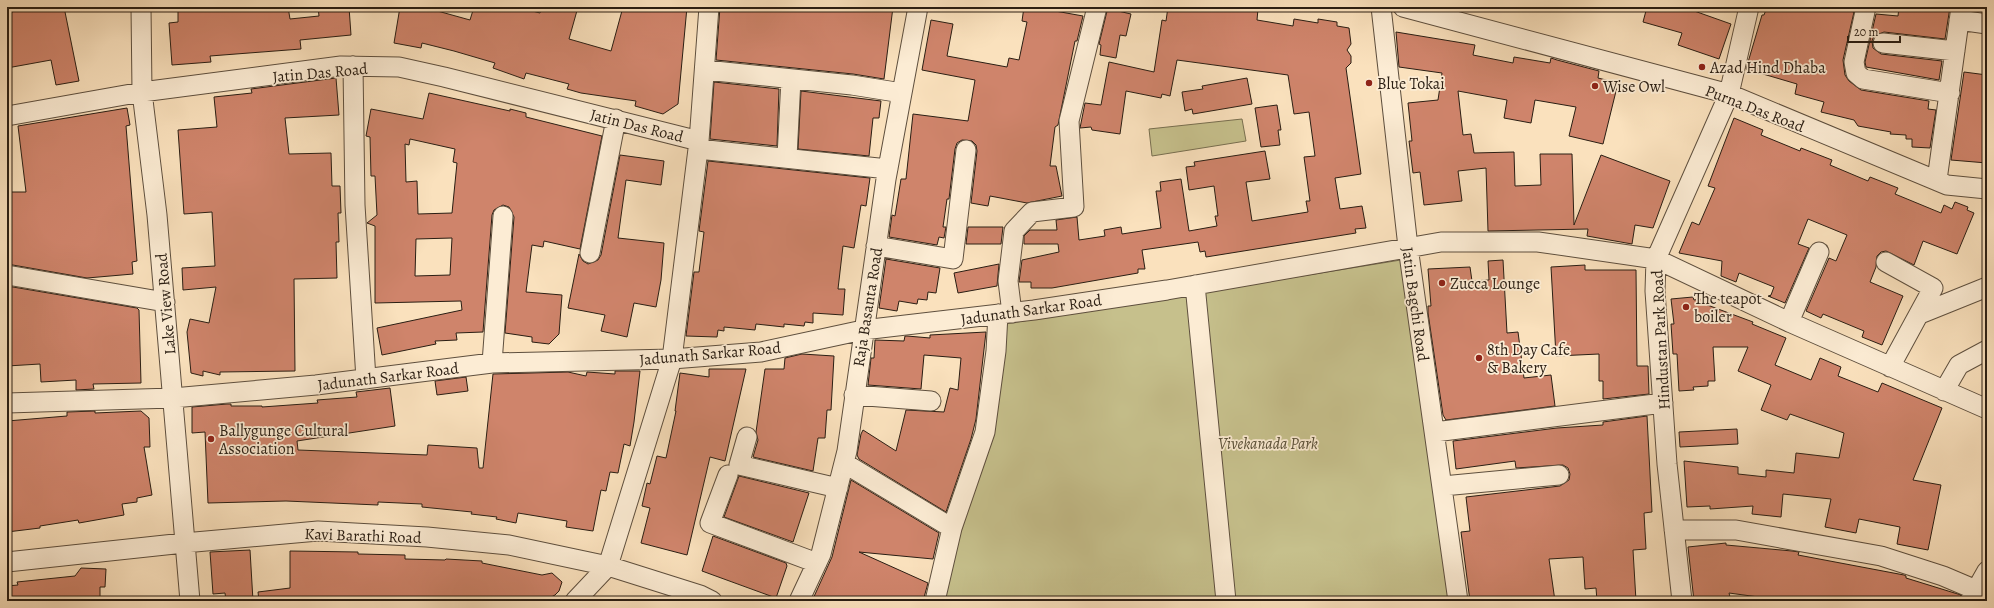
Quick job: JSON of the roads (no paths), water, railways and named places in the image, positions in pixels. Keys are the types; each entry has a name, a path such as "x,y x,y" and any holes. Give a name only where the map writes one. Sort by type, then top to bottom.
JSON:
{"street":[{"name":"Lake View Road","path":"141,7 142,92 157,215 190,601"},
{"path":"575,601 608,566 672,359 699,145 708,7"},
{"name":"Raja Basanta Road","path":"799,601 821,554 844,463 888,169 918,7"},
{"path":"935,601 952,528 985,432 996,351 1005,314 1014,231 1032,212 1074,207 1069,121 1096,7"},
{"name":"Jatin Bagchi Road","path":"1382,7 1408,247 1443,486 1458,601"},
{"name":"Purna Das Road","path":"1403,7 1729,94 1947,185 1987,190"},
{"name":"Hindustan Park Road","path":"1682,601 1663,403 1655,291 1656,259 1729,94 1749,7"},
{"path":"1866,7 1854,62 1856,73 1863,79 1950,93"},
{"path":"1937,180 1960,13 1987,24"},
{"path":"1883,43 1955,51"},
{"name":"Jatin Das Road","path":"7,116 142,92 341,66 399,67 616,119 699,145 888,169"},
{"path":"353,66 355,205 366,379"},
{"path":"705,70 852,85 902,93"},
{"path":"787,157 790,79"},
{"path":"590,253 616,119"},
{"path":"876,246 953,259 966,150"},
{"path":"492,363 503,216"},
{"name":"Jadunath Sarkar Road","path":"7,403 173,398 366,379 492,363 672,359 761,352 863,330 1005,314 1196,285 1440,242 1538,242 1656,259 1789,322 1944,391 1986,407"},
{"path":"1789,322 1819,252"},
{"path":"1886,262 1933,288 1890,367"},
{"path":"7,274 165,302"},
{"path":"1196,285 1226,601"},
{"path":"1920,314 1987,287"},
{"path":"1944,391 1959,365 1987,350"},
{"path":"854,395 931,401"},
{"path":"1435,432 1663,403"},
{"path":"747,437 739,465 838,488"},
{"path":"844,463 952,528"},
{"path":"728,475 710,522 817,563"},
{"path":"1443,486 1560,475"},
{"path":"1674,530 1736,530 1881,556 1943,576 1973,596 1987,571"},
{"name":"Kavi Barathi Road","path":"7,562 184,543 318,531 427,537 509,545 608,566 700,595 712,601"}],"place":[{"name":"Azad Hind Dhaba","path":"1702,67"},
{"name":"Blue Tokai","path":"1369,83"},
{"name":"Wise Owl","path":"1595,86"},
{"name":"Zucca Lounge","path":"1442,283"},
{"name":"The teapot boiler","path":"1686,307"},
{"name":"8th Day Cafe & Bakery","path":"1479,358"},
{"name":"Ballygunge Cultural Association","path":"211,439"}],"park label":[{"name":"Vivekanada Park","path":"1268,443"}]}
